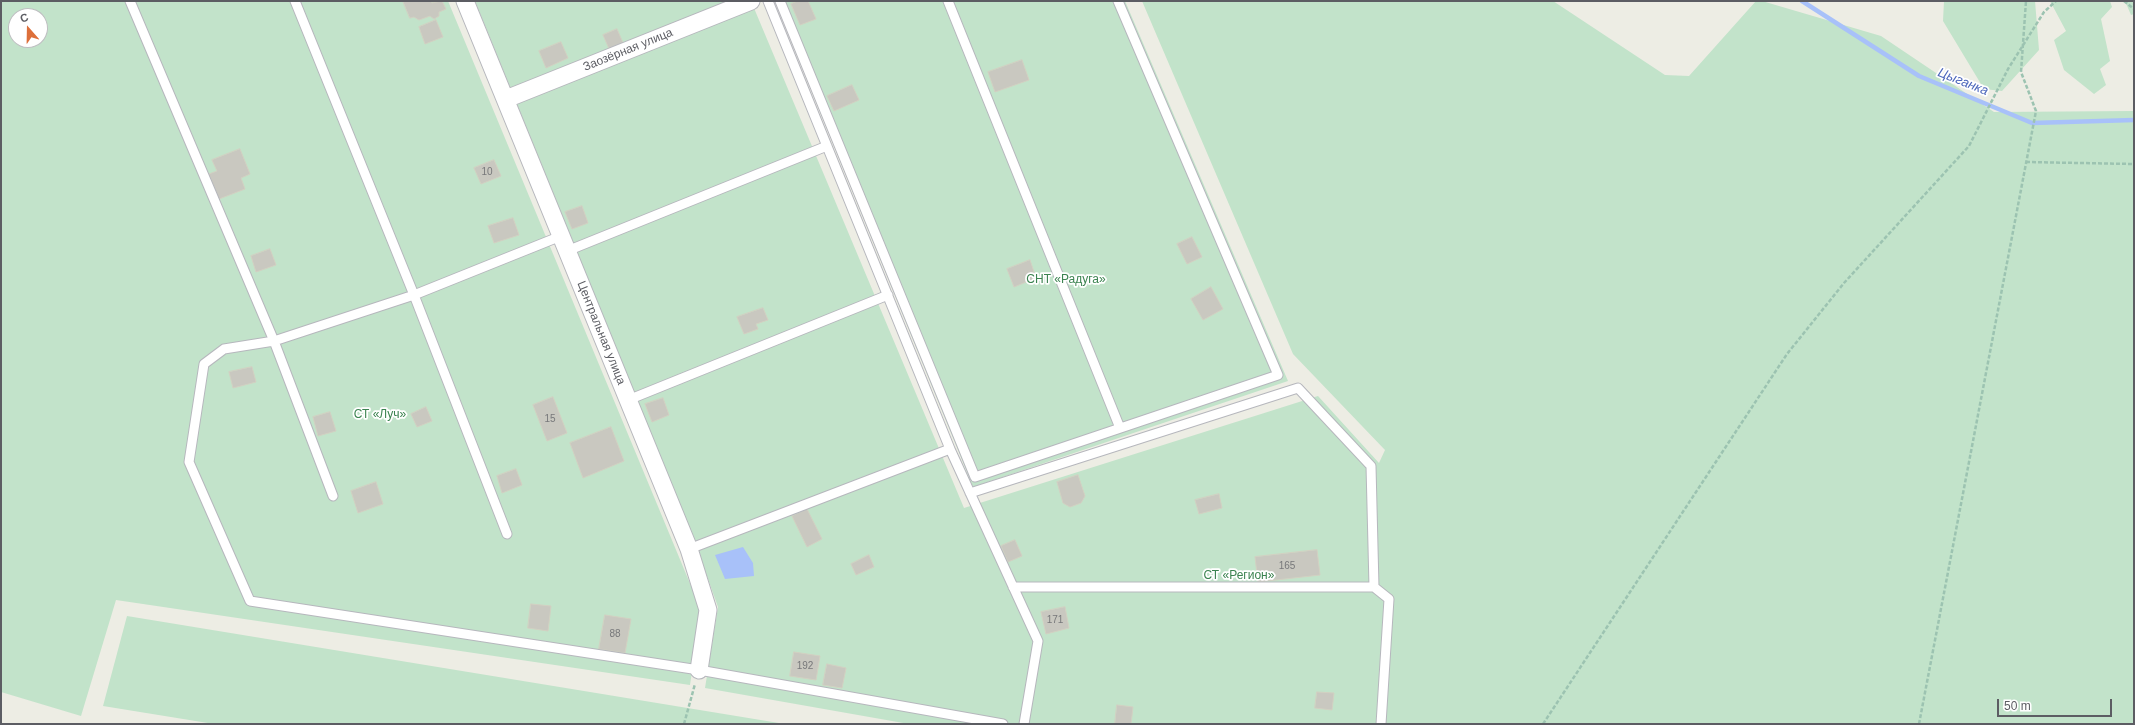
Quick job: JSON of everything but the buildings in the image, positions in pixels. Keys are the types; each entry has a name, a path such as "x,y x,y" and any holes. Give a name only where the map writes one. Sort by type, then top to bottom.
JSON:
{"street":[{"name":"Центральная улица","path":"466,1 689,549 708,610 699,670"},
{"name":"Заозёрная улица","path":"506,99 751,1"}],"lane":[{"path":"130,1 274,341 333,496"},
{"path":"295,1 414,295 507,534"},
{"path":"768,1 950,449 1038,641 1024,724"},
{"path":"780,1 975,477 1278,375 1118,1"},
{"path":"948,1 1120,428"},
{"path":"827,146 564,243 414,295 274,341 224,349 204,364 189,462 250,601 699,670 1003,724"},
{"path":"628,400 888,295"},
{"path":"970,493 1298,388 1371,466 1374,587"},
{"path":"689,549 950,449"},
{"path":"1013,587 1374,587 1389,599 1381,724"}],"path":[{"path":"1919,724 2036,111 2021,72 2026,1"},
{"path":"1543,724 1787,354 1844,283 1970,146 2008,70 2044,12 2056,1"},
{"path":"2124,1 2134,9"},
{"path":"2026,162 2134,164"},
{"path":"684,724 699,670"}],"green space":[{"name":"СТ «Луч»","path":"1,1 448,1 701,610 690,685 116,600 81,716 1,692"},
{"name":"СТ «Регион»","path":"475,1 751,1 964,508 1318,396 1379,463 1385,450 1293,354 1142,1 1553,1 1665,75 1689,76 1756,1 1762,1 1881,36 1994,112 2134,111 2134,724 909,724 705,688 718,607 693,537"},
{"name":"СНТ «Радуга»","path":"775,1 1125,1 1288,381 973,487"},
{"path":"1944,1 2035,1 2039,50 2002,91 1984,89 1943,21"},
{"path":"2050,1 2110,1 2112,7 2101,19 2110,61 2100,69 2106,85 2094,94 2064,70 2054,40 2066,31"},
{"path":"2125,1 2134,1 2134,14 2131,15"},
{"path":"127,616 785,724 214,724 103,706"}],"water":[{"path":"743,547 753,563 754,576 725,579 715,555"}],"waterway":[{"name":"Цыганка","path":"1802,1 1919,76 2032,123 2134,120"}]}
